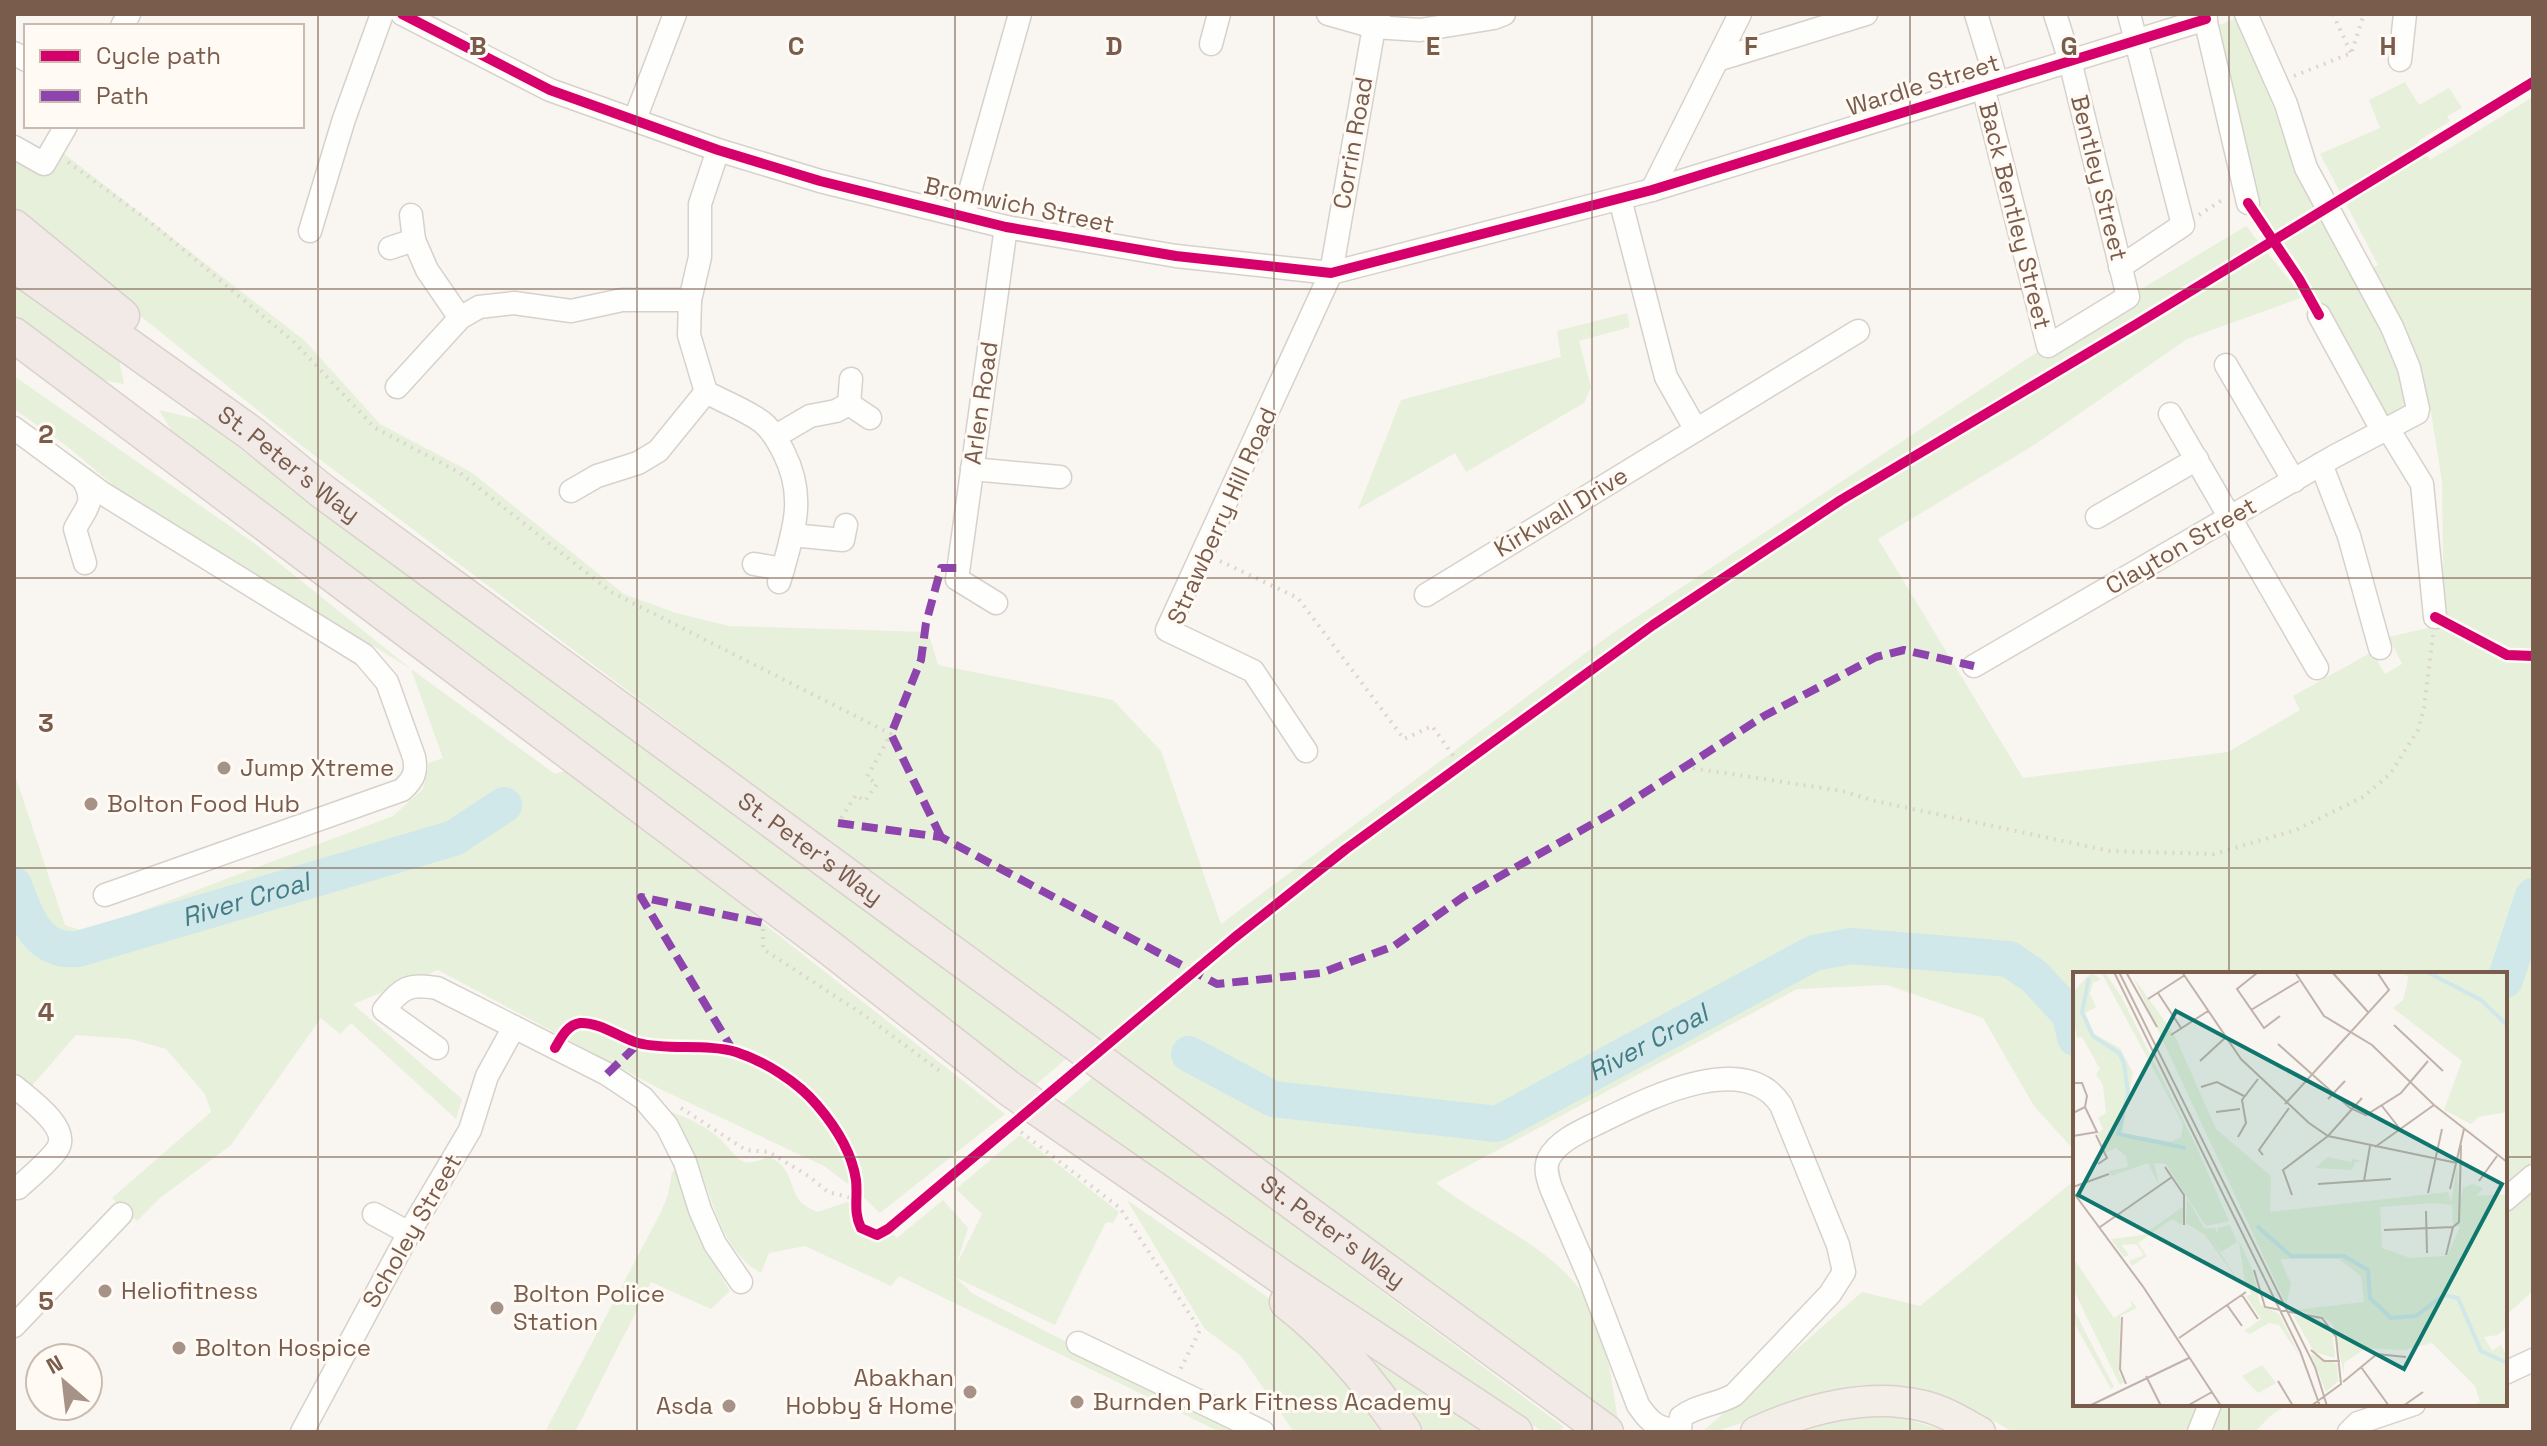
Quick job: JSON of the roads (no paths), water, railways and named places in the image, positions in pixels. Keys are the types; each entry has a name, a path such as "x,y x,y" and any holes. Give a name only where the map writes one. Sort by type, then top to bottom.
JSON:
{"highway":[{"path":"14,227 130,323 252,434"},
{"name":"St. Peter's Way","path":"14,264 252,434 333,500 1605,1432"},
{"path":"14,335 805,929 1012,1115 1306,1316 1373,1387 1404,1432"},
{"path":"14,356 58,384 105,403"},
{"path":"1012,1115 1283,1278 1515,1432"}],"main road":[{"path":"1756,1432 1782,1420 1820,1409 1888,1403 1923,1406 1980,1432"}],"street":[{"path":"310,231 344,119 382,14"},
{"name":"Bromwich Street","path":"402,14 550,90 718,150 820,181 1006,227 1176,256 1331,273 1652,190"},
{"path":"635,119 675,14"},
{"path":"963,216 1020,14"},
{"path":"1211,44 1219,14"},
{"path":"1328,14 1420,30 1504,14"},
{"path":"1652,190 1740,14"},
{"path":"1717,60 1866,14"},
{"name":"Back Bentley Street","path":"1976,14 2048,346 2128,297"},
{"name":"Bentley Street","path":"2055,14 2070,61 2128,297"},
{"path":"2120,267 2183,225 2129,14"},
{"name":"Clayton Street","path":"1974,666 2321,464 2417,413 2409,368 2392,327 2306,168 2276,83 2246,14"},
{"path":"2400,60 2405,14"},
{"path":"2205,17 2246,194"},
{"name":"Wardle Street","path":"1652,190 2138,41 2205,17"},
{"name":"Corrin Road","path":"1331,273 1376,21"},
{"path":"14,147 48,157 65,128"},
{"path":"718,150 700,204 700,257 690,300 689,335 706,392 762,421 776,436 796,483 792,535 781,575 754,564"},
{"path":"1620,199 1666,377 1696,430"},
{"path":"411,215 414,240 427,270 460,318"},
{"name":"Arlen Road","path":"995,604 957,579 1006,227"},
{"path":"390,248 414,240"},
{"name":"Strawberry Hill Road","path":"1306,751 1253,671 1167,630 1331,273"},
{"path":"397,387 460,318 479,307 514,303 571,311 622,300 690,300"},
{"path":"2319,315 2385,428 2422,484 2435,617"},
{"name":"Kirkwall Drive","path":"1426,595 1858,331"},
{"path":"2226,365 2294,481"},
{"path":"849,404 851,379"},
{"path":"571,491 597,476 638,463 658,451 706,392"},
{"path":"776,436 810,416 836,411 849,404"},
{"path":"849,404 870,418"},
{"path":"2170,414 2317,668"},
{"path":"14,428 102,493 364,655 387,682 416,769 412,781 402,790 105,895"},
{"path":"2097,517 2197,459"},
{"path":"2321,464 2349,536 2380,648"},
{"path":"972,469 1060,477"},
{"path":"83,479 90,502 75,529 85,563"},
{"path":"792,535 843,540 846,525"},
{"path":"437,1048 384,1010 397,994 417,984 437,988 607,1074 643,1098 667,1126 685,1162 700,1210 715,1244 741,1282"},
{"name":"Scholey Street","path":"302,1432 409,1233 470,1130 487,1076 514,1027"},
{"path":"1732,1080 1754,1082 1772,1091 1781,1105 1838,1245 1844,1272 1830,1294 1734,1395 1717,1404 1695,1407 1681,1417 1679,1431 1658,1427 1638,1405 1546,1175 1547,1160 1560,1144 1671,1088 1732,1080"},
{"path":"14,1086 55,1123 60,1137 58,1148 28,1166 18,1188"},
{"path":"2507,1198 2533,1176"},
{"path":"14,1326 121,1214"},
{"path":"374,1214 409,1233"},
{"path":"1078,1343 1263,1432"},
{"path":"2199,1432 2209,1406"},
{"path":"2349,1432 2358,1423 2408,1406"}],"waterway":[{"name":"River Croal","path":"14,885 29,921 43,939 64,949 78,949 454,838 504,805"},
{"name":"River Croal","path":"2507,974 2533,896"},
{"name":"River Croal","path":"1189,1054 1273,1099 1497,1124 1814,953 1851,946 2009,959 2034,976 2070,1015 2073,1029"}],"place":[{"name":"Jump Xtreme","path":"224,768"},
{"name":"Bolton Food Hub","path":"91,804"},
{"name":"Heliofitness","path":"105,1291"},
{"name":"Bolton Police Station","path":"497,1308"},
{"name":"Bolton Hospice","path":"179,1348"},
{"name":"Abakhan Hobby & Home","path":"970,1392"},
{"name":"Burnden Park Fitness Academy","path":"1077,1402"},
{"name":"Asda","path":"729,1406"}]}
